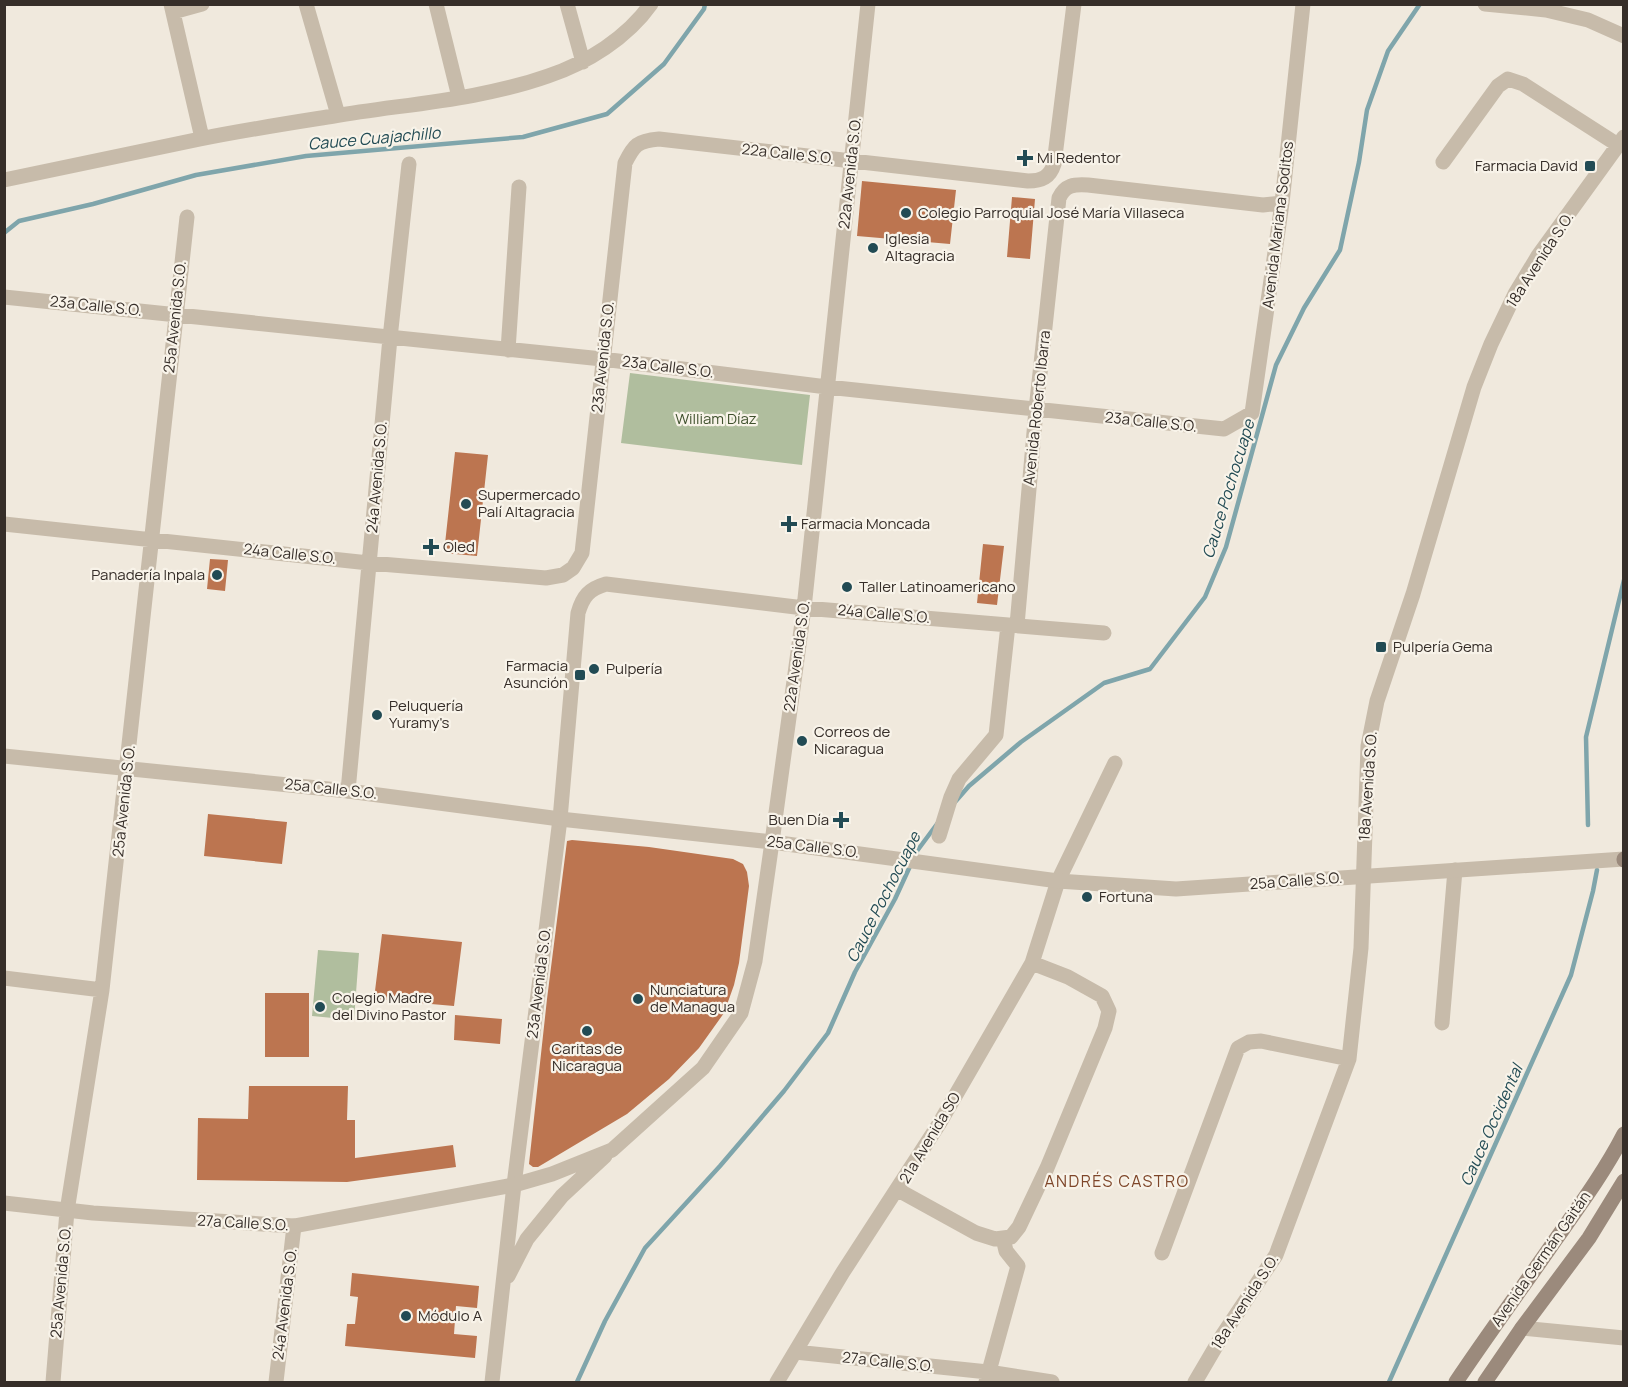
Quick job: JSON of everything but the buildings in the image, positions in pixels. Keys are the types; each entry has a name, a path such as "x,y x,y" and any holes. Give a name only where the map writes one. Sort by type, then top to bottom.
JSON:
{"main road":[{"name":"Avenida Germán Gaitán","path":"1456,1383 1494,1324 1578,1209 1612,1156 1623,1134"},
{"name":"Avenida Germán Gaitán","path":"1485,1383 1522,1328 1589,1238 1623,1181"}],"street":[{"path":"202,4 172,8 202,138"},
{"path":"306,4 338,115"},
{"path":"436,4 459,97"},
{"path":"567,4 583,62"},
{"path":"4,180 202,138 459,97 519,85 583,62 625,33 643,16 651,4"},
{"name":"22a Avenida S.O.","path":"514,1185 552,1174 612,1150 703,1068 741,1013 755,962 804,608 868,4"},
{"name":"22a Calle S.O.","path":"633,147 645,140 659,139 1028,181 1043,179 1050,175 1054,164 1074,4"},
{"name":"Avenida Mariana Soditos","path":"1224,429 1252,413 1282,203 1303,4"},
{"path":"1485,4 1546,10 1588,20 1623,36"},
{"path":"1443,162 1498,86 1509,79 1523,84 1621,141"},
{"name":"18a Avenida S.O.","path":"1195,1383 1222,1335 1276,1256 1348,1059 1360,948 1368,746 1377,701 1413,594 1474,387 1515,294 1538,256 1621,141"},
{"name":"23a Avenida S.O.","path":"573,568 582,553 625,163 633,147"},
{"name":"24a Avenida S.O.","path":"348,791 390,338 409,164"},
{"name":"Avenida Roberto Ibarra","path":"939,836 959,779 996,735 1012,625 1059,198 1062,191 1069,186 1088,184 1263,205 1282,203"},
{"path":"508,350 519,187"},
{"name":"25a Avenida S.O.","path":"53,1383 67,1211 102,990 187,218"},
{"name":"23a Calle S.O.","path":"4,297 602,359 827,387 1224,429"},
{"name":"24a Calle S.O.","path":"4,524 546,578 563,575 573,568"},
{"name":"24a Calle S.O.","path":"593,588 606,584 804,608 1104,633"},
{"name":"23a Avenida S.O.","path":"492,1383 514,1185 560,819 578,613 583,598 593,588"},
{"name":"25a Calle S.O.","path":"4,756 348,791 560,819 772,842 1058,881 1176,890 1623,860"},
{"name":"21a Avenida SO","path":"777,1383 843,1272 939,1124 1032,963 1058,881 1115,763"},
{"path":"1442,1023 1455,870"},
{"path":"898,1190 976,1233 995,1239 1011,1237 1018,1227 1047,1168 1105,1028 1109,1011 1102,996 1068,977 1032,963"},
{"path":"4,978 102,990"},
{"path":"1162,1253 1238,1048 1249,1042 1261,1041 1348,1059"},
{"path":"504,1286 527,1239 562,1196 612,1150"},
{"name":"27a Calle S.O.","path":"4,1203 67,1211 294,1226 514,1185"},
{"name":"24a Avenida S.O.","path":"276,1383 294,1226"},
{"path":"987,1377 1018,1266 1006,1251 1003,1238"},
{"path":"1522,1328 1623,1338"},
{"name":"27a Calle S.O.","path":"795,1352 987,1377 1052,1383"}],"green space":[{"name":"William Díaz","path":"630,373 810,395 802,465 621,443"},
{"path":"318,950 359,953 354,1020 312,1016"}],"waterway":[{"name":"Cauce Cuajachillo","path":"4,233 19,221 93,204 196,175 306,156 523,137 607,114 664,64 704,9 705,4"},
{"name":"Cauce Pochocuape","path":"955,802 969,786 1021,742 1104,683 1150,669 1205,597 1226,547 1276,365 1304,308 1340,250 1359,162 1367,110 1388,51 1420,4"},
{"name":"Cauce Occidental","path":"1588,825 1586,737 1624,580"},
{"name":"Cauce Pochocuape","path":"577,1382 605,1321 645,1248 784,1091 828,1033 855,972 895,899 917,851 937,824"},
{"name":"Cauce Occidental","path":"1389,1382 1571,975 1597,870"}],"place":[{"name":"Mi Redentor","path":"1025,158"},
{"name":"Farmacia David","path":"1590,166"},
{"name":"Colegio Parroquial José María Villaseca","path":"906,213"},
{"name":"Iglesia Altagracia","path":"873,248"},
{"name":"Supermercado Palí Altagracia","path":"466,504"},
{"name":"Farmacia Moncada","path":"789,524"},
{"name":"Oled","path":"431,547"},
{"name":"Panadería Inpala","path":"217,575"},
{"name":"Taller Latinoamericano","path":"847,587"},
{"name":"Pulpería Gema","path":"1381,647"},
{"name":"Pulpería","path":"594,669"},
{"name":"Farmacia Asunción","path":"580,675"},
{"name":"Peluquería Yuramy's","path":"377,715"},
{"name":"Correos de Nicaragua","path":"802,741"},
{"name":"Buen Día","path":"841,820"},
{"name":"Fortuna","path":"1087,897"},
{"name":"Nunciatura de Managua","path":"638,999"},
{"name":"Colegio Madre del Divino Pastor","path":"320,1007"},
{"name":"Caritas de Nicaragua","path":"587,1031"},
{"name":"Módulo A","path":"406,1316"}],"district":[{"name":"ANDRÉS CASTRO","path":"1117,1181"}]}
